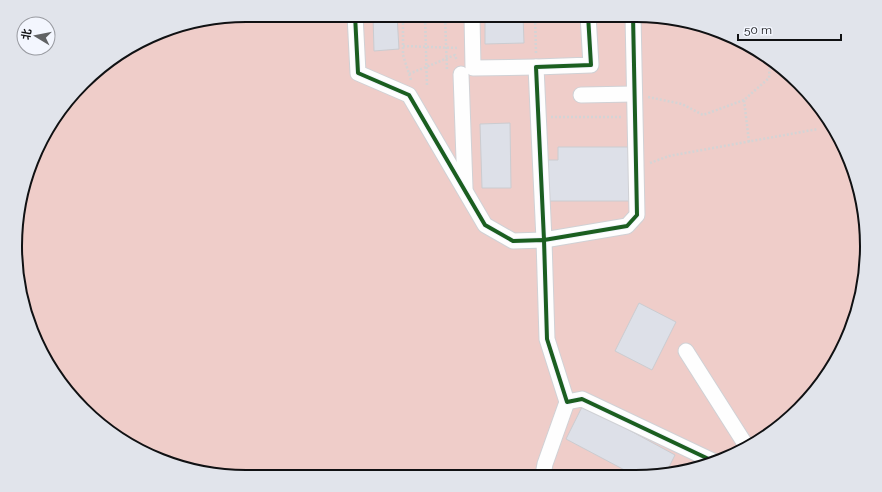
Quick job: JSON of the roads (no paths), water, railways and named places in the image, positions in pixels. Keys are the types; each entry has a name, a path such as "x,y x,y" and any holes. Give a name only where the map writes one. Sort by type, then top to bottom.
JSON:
{"street":[{"path":"355,22 358,73 409,95 485,225 513,241 544,240 626,226 637,215 632,22"},
{"path":"472,22 473,68 591,65 588,22"},
{"path":"536,67 547,339 567,402 544,470"},
{"path":"454,73 465,191"},
{"path":"581,95 634,94"},
{"path":"686,351 744,442"},
{"path":"567,402 582,399 707,458"}]}
